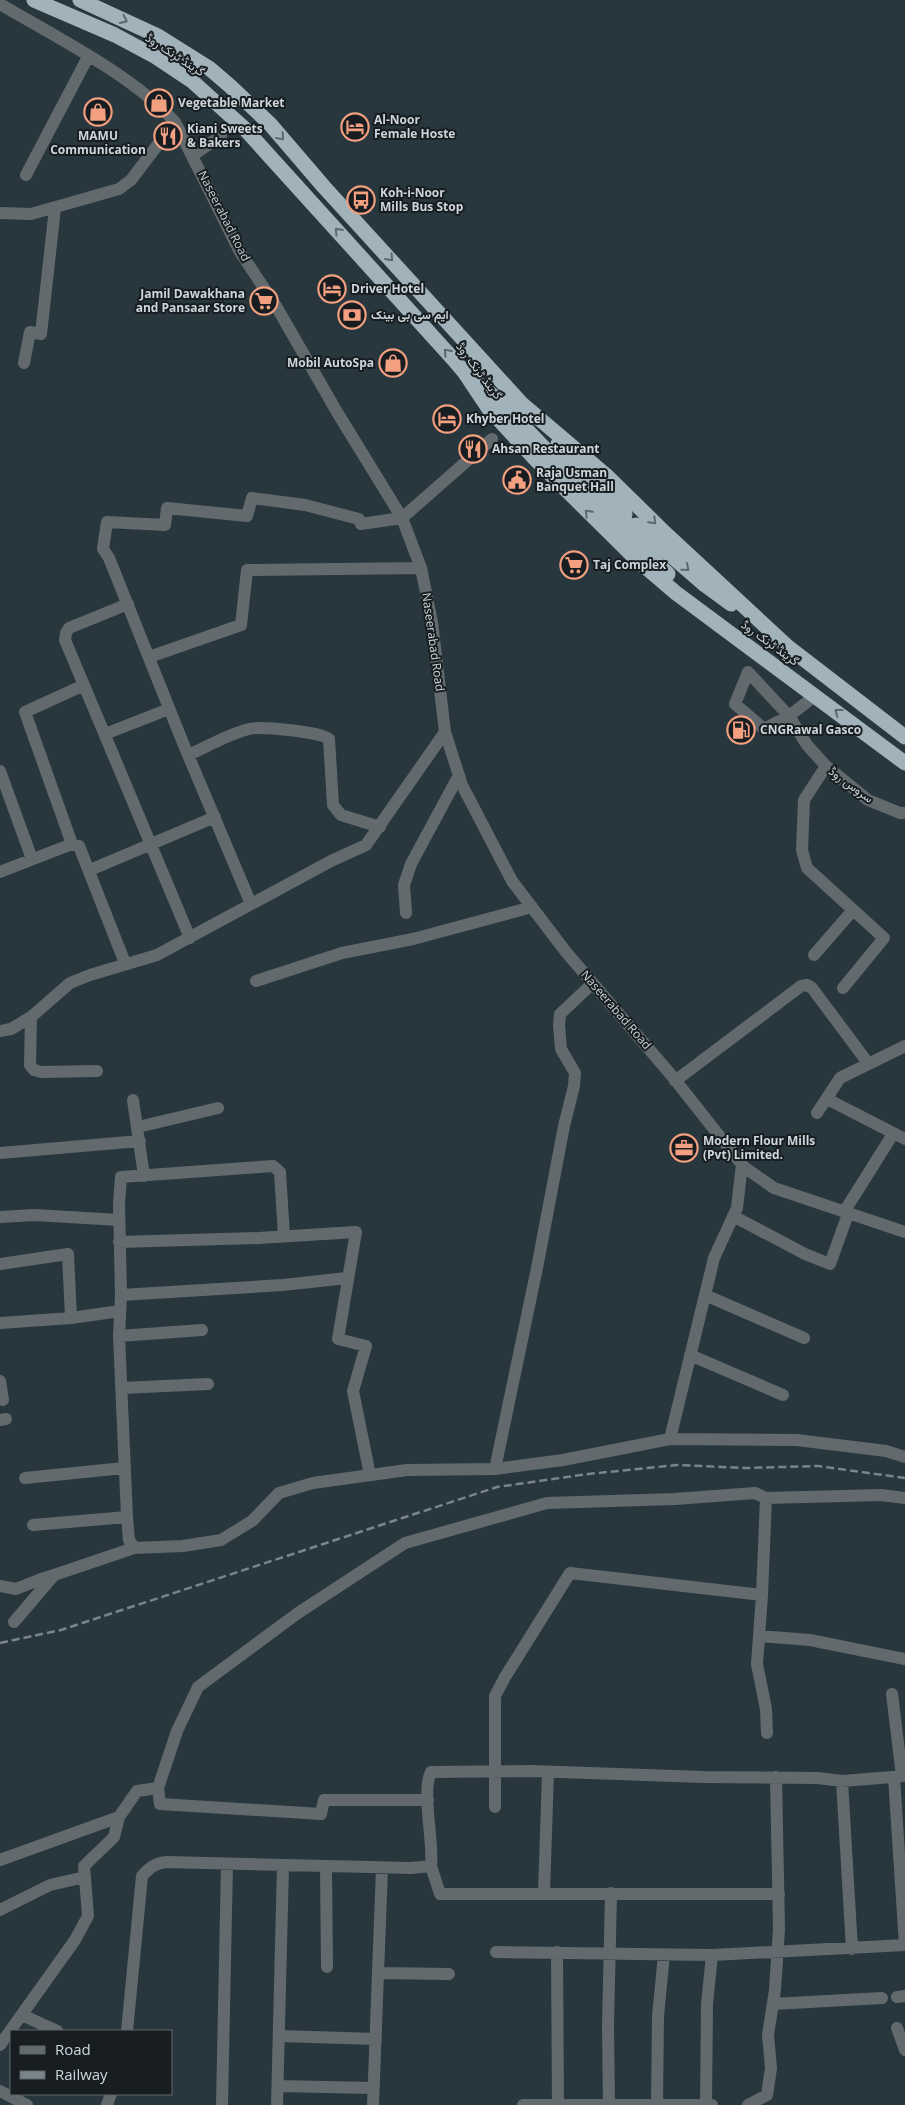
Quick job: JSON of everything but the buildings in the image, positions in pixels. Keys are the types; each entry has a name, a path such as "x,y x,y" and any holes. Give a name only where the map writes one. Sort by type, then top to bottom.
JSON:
{"highway":[{"name":"گرینڈ ٹرنک روڈ","path":"34,0 115,35 156,57 192,81 246,129 465,373 489,409 536,460 635,558 676,593 816,695 905,763"},
{"name":"گرینڈ ٹرنک روڈ","path":"80,0 158,36 184,51 209,68 248,102 522,404 608,476 665,533 788,647 905,737"},
{"path":"465,373 497,399 595,501 614,524 623,522 625,514 575,464 522,404"},
{"path":"756,651 644,552 626,534 626,528 631,524 636,525 706,585 788,647"}],"street":[{"name":"Naseerabad Road","path":"0,4 124,80 162,107 176,122 240,252 276,306 337,412 402,518 420,568 432,622 446,732 462,785 512,881 566,952 675,1080 742,1164 774,1188 905,1232"},
{"path":"26,175 88,57"},
{"path":"0,213 31,214 120,189 131,180 176,122"},
{"path":"193,155 221,136"},
{"path":"24,363 30,332 41,334 55,208"},
{"path":"251,904 169,709 109,558 103,549 107,522 165,525 166,508 247,516 252,498 304,505 359,519 361,524 402,518 492,439"},
{"path":"149,657 241,625 247,570 420,568"},
{"path":"128,604 69,628 65,640 190,938"},
{"name":"سروس روڈ","path":"788,716 764,729 735,704 748,672 788,716 807,745 826,766 868,800 900,813 905,813"},
{"path":"72,844 25,712 84,685"},
{"path":"788,716 816,695"},
{"path":"105,734 169,709"},
{"path":"188,755 250,728 325,735 329,739 330,748 332,805 341,815 380,827"},
{"path":"0,1031 11,1028 31,1017 70,983 157,955 331,861 366,845 446,732"},
{"path":"826,766 804,800 802,850 807,868 884,938 843,988"},
{"path":"0,771 32,859"},
{"path":"406,913 404,885 411,864 459,775"},
{"path":"90,870 215,816"},
{"path":"0,872 72,844 79,846 90,870 125,964"},
{"path":"256,981 342,953 413,939 532,907"},
{"path":"814,956 853,910"},
{"path":"494,1469 537,1268 564,1126 574,1086 575,1073 561,1049 560,1014 593,983"},
{"path":"675,1080 801,986 807,985 812,988 868,1063"},
{"path":"31,1017 30,1064 34,1070 42,1072 97,1072"},
{"path":"817,1113 840,1078 905,1046"},
{"path":"733,1216 805,1254 830,1264 846,1213 899,1136 826,1099"},
{"path":"133,1100 144,1176"},
{"path":"138,1127 218,1108"},
{"path":"0,1153 140,1141"},
{"path":"670,1439 714,1258 737,1208 742,1164"},
{"path":"134,1548 129,1540 127,1517 119,1336 121,1177 273,1166 280,1172 284,1236"},
{"path":"0,1217 34,1215 119,1220"},
{"path":"120,1242 356,1232 338,1339 366,1346 353,1391 370,1475"},
{"path":"0,1264 68,1254 71,1318"},
{"path":"121,1295 283,1285 347,1278"},
{"path":"705,1295 804,1338"},
{"path":"0,1323 71,1318 120,1311"},
{"path":"119,1336 202,1330"},
{"path":"690,1355 783,1395"},
{"path":"0,1381 3,1400"},
{"path":"122,1388 208,1384"},
{"path":"0,1586 16,1589 40,1578 134,1548 183,1546 221,1540 252,1521 279,1493 312,1483 407,1470 494,1469 563,1460 670,1439 797,1440 886,1451 905,1457"},
{"path":"25,1478 124,1468"},
{"path":"428,1800 324,1800 321,1814 160,1804 158,1788 177,1731 198,1687 298,1613 405,1543 547,1503 675,1499 755,1494 766,1498 881,1495 905,1498"},
{"path":"766,1498 757,1664 766,1709 767,1733"},
{"path":"34,1525 127,1517"},
{"path":"495,1807 495,1696 570,1573 762,1595"},
{"path":"14,1622 54,1575"},
{"path":"759,1636 810,1640 905,1659"},
{"path":"496,1952 712,1955 905,1945 900,1776 892,1694"},
{"path":"779,1894 440,1894 431,1866 428,1800 429,1776 432,1772 496,1771 842,1780 900,1776"},
{"path":"544,1893 548,1772"},
{"path":"748,2105 767,2095 771,2068 768,2035 778,1953 779,1894 776,1777"},
{"path":"842,1780 852,1949"},
{"path":"11,2030 75,1940 88,1916 84,1866 114,1836 119,1817 137,1791 158,1788"},
{"path":"0,1860 119,1817"},
{"path":"127,2030 142,1876 150,1867 159,1862 382,1868 431,1866"},
{"path":"222,2105 227,1864"},
{"path":"278,2105 284,1866"},
{"path":"326,1867 327,1967"},
{"path":"373,2105 382,1868"},
{"path":"0,1910 50,1886 85,1877"},
{"path":"609,2105 608,1953 611,1893"},
{"path":"557,1952 558,2104"},
{"path":"657,2105 658,2016 664,1955"},
{"path":"523,2105 708,2105 707,2004 712,1955"},
{"path":"379,1973 449,1974"},
{"path":"773,2004 882,1998"},
{"path":"22,2015 55,2030"},
{"path":"896,2028 905,2050"},
{"path":"0,2045 10,2031"},
{"path":"280,2036 376,2039"},
{"path":"278,2086 373,2088"},
{"path":"0,2091 27,2105"}],"railway":[{"path":"0,1643 61,1630 497,1487 588,1474 677,1465 746,1468 818,1466 905,1478"}],"place":[{"name":"Vegetable Market","path":"159,103"},
{"name":"MAMU Communication","path":"98,112"},
{"name":"Al-Noor Female Hoste","path":"355,127"},
{"name":"Kiani Sweets & Bakers","path":"168,136"},
{"name":"Koh-i-Noor Mills Bus Stop","path":"361,200"},
{"name":"Driver Hotel","path":"332,289"},
{"name":"Jamil Dawakhana and Pansaar Store","path":"264,301"},
{"name":"ایم سی بی بینک","path":"352,315"},
{"name":"Mobil AutoSpa","path":"393,363"},
{"name":"Khyber Hotel","path":"447,419"},
{"name":"Ahsan Restaurant","path":"473,449"},
{"name":"Raja Usman Banquet Hall","path":"517,480"},
{"name":"Taj Complex","path":"574,565"},
{"name":"CNGRawal Gasco","path":"741,730"},
{"name":"Modern Flour Mills (Pvt) Limited.","path":"684,1148"}]}
